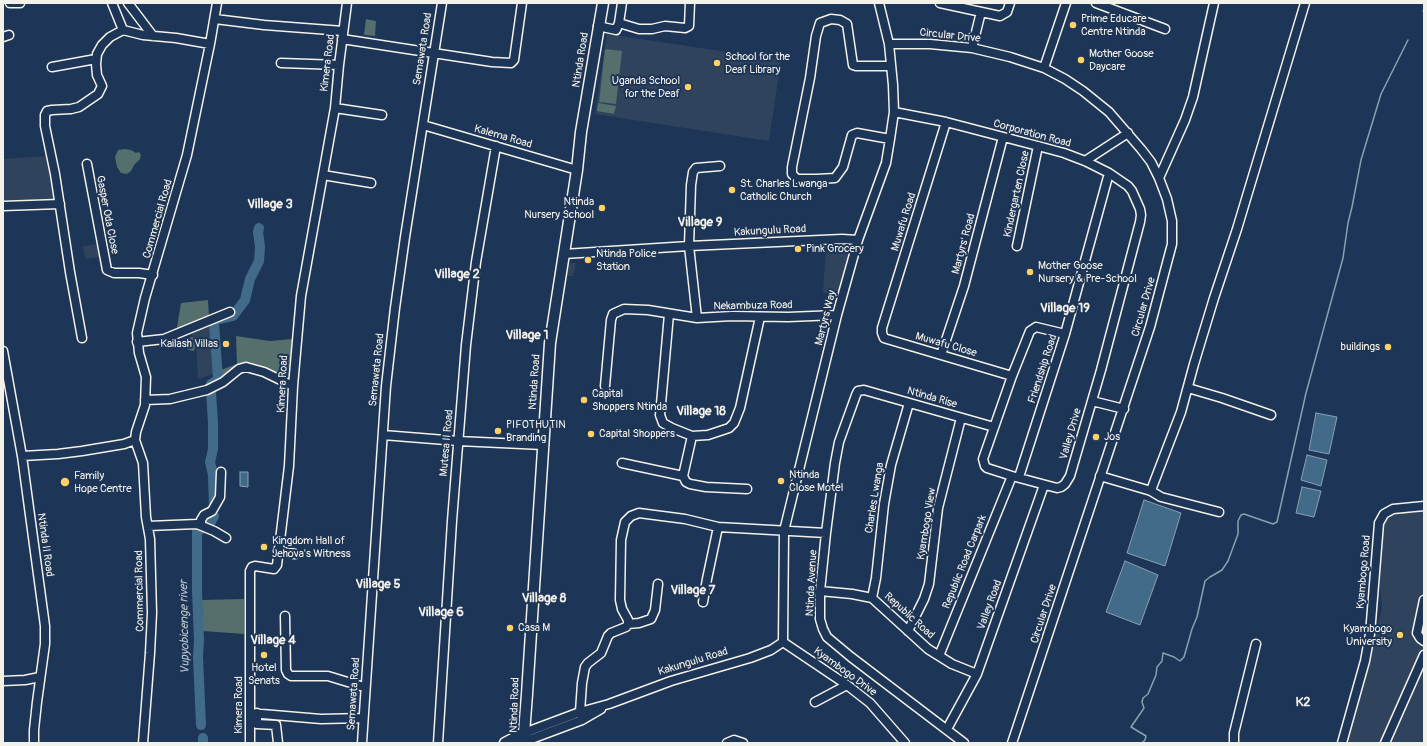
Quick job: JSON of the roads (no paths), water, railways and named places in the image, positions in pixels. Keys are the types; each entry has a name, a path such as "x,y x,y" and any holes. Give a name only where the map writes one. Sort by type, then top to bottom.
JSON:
{"main road":[{"name":"Ntinda Road","path":"524,739 536,535 550,343 577,170 581,132 603,3"},
{"name":"Kakungulu Road","path":"505,743 524,739"}],"street":[{"path":"10,3 20,3"},
{"path":"112,3 123,30"},
{"path":"128,3 153,36"},
{"name":"Commercial Road","path":"143,743 152,613 151,570 143,463 135,440 146,400 146,372 139,353 137,333 187,155 217,3"},
{"name":"Kimera Road","path":"250,743 254,713 250,571 252,567 255,566 274,569 277,565 289,466 293,386 301,296 335,108 339,65 348,3"},
{"name":"Semawata Road","path":"362,743 364,687 386,386 394,308 442,3"},
{"path":"215,19 343,35 433,53 492,62 511,63 514,60 522,3"},
{"path":"598,26 616,30 619,23 622,3"},
{"path":"619,23 639,29 652,29 665,26 685,28 689,26 690,3"},
{"name":"Martyrs Way","path":"783,642 784,531 837,315 858,240 886,163 890,139 894,112 891,66 889,44 879,3"},
{"path":"940,3 1000,16 1007,12 1010,3"},
{"path":"1044,68 1066,3"},
{"path":"1096,3 1165,29"},
{"path":"1159,178 1185,120 1193,97 1214,3"},
{"path":"1151,491 1181,412 1214,298 1273,113 1278,89 1305,3"},
{"path":"972,48 981,12"},
{"path":"890,139 857,133 852,135 843,167 835,178 796,179 792,174 792,167 810,78 816,36 820,23 831,19 840,20 848,24 853,65 891,66"},
{"path":"82,338 60,204 45,126 45,115 47,111 79,107 98,94 102,86 97,75 96,59 102,45 110,37 123,30 210,44"},
{"name":"Circular Drive","path":"889,44 930,44 972,48 1010,57 1044,68 1083,91 1109,112 1151,162 1167,200 1172,221 1172,244 1154,313 1124,409 1100,476 1012,743"},
{"path":"52,66 96,59"},
{"path":"281,63 339,65"},
{"path":"335,108 382,115"},
{"name":"Corporation Road","path":"894,112 946,122 1064,153 1085,161 1110,173 1132,191 1138,202 1141,215"},
{"name":"Muwafu Road","path":"882,328 946,122"},
{"name":"Kalema Road","path":"422,125 577,170"},
{"path":"1085,161 1128,133"},
{"name":"Martyrs' Road","path":"941,355 964,286 1003,137"},
{"name":"Mutesa II Road","path":"438,743 458,441 466,345 472,290 496,146"},
{"name":"Kindergarten Close","path":"1017,246 1038,146"},
{"name":"Gasper Oda Close","path":"87,164 107,270 114,273 139,273 153,275"},
{"path":"697,318 690,246 690,185 693,172 696,168 720,166"},
{"name":"Friendship Road","path":"1016,477 1066,334 1110,173"},
{"path":"323,174 371,183"},
{"path":"3,206 60,204"},
{"name":"Valley Drive","path":"1066,334 1036,327 1032,328 1029,333 983,458 985,466 991,470 1057,488 1065,484 1070,476 1092,401 1141,215"},
{"name":"Kakungulu Road","path":"564,254 690,246 858,240"},
{"name":"Nekambuza Road","path":"605,386 611,320 613,314 624,309 648,310 697,318 732,316 788,317 837,315"},
{"path":"137,342 164,339 230,312"},
{"path":"669,314 660,415 663,423 692,436 708,435 729,428 734,423 740,408 760,316"},
{"name":"Muwafu Close","path":"882,328 884,338 1012,376"},
{"name":"Ntinda II Road","path":"3,351 22,456 45,626 46,644 40,678 34,743"},
{"path":"146,400 170,399 207,390 223,382 239,369 246,367 264,372 293,386"},
{"path":"1188,388 1272,415"},
{"name":"Ntinda Rise","path":"864,390 994,427"},
{"name":"Ntinda Avenue","path":"864,390 858,391 856,395 840,442 835,463 820,591 820,619 822,629 827,637 838,647 964,743"},
{"path":"1092,401 1124,409"},
{"name":"Charles Lwanga","path":"872,598 884,504 891,465 909,403"},
{"name":"Kyambogo View","path":"908,631 927,591 938,508 961,418"},
{"path":"383,435 458,441 543,445"},
{"path":"692,436 683,476 686,482 690,484 719,488 747,489"},
{"path":"22,456 82,451 124,444 135,440"},
{"path":"622,463 683,476"},
{"path":"201,526 201,520 204,515 212,511 220,497 221,472"},
{"path":"1100,476 1151,491 1161,497 1219,512"},
{"name":"Republic Road Carpark","path":"939,656 1016,477"},
{"name":"Valley Road","path":"947,729 977,674 1044,485"},
{"name":"Kyambogo Road","path":"1342,743 1362,676 1370,634 1379,523 1384,514 1393,509 1424,506"},
{"path":"628,624 628,620 622,609 620,600 621,540 625,522 631,516 639,513 685,519 718,527 826,533"},
{"path":"148,526 197,524 214,530 226,538"},
{"path":"703,602 706,579 718,527"},
{"path":"278,551 295,554"},
{"path":"582,720 580,712 582,673 585,667 601,653 608,636 611,633 626,627 628,624 639,623 651,619 655,610 658,584"},
{"name":"Republic Road","path":"820,591 852,594 872,598 928,649 952,664 977,674"},
{"path":"1424,600 1417,633 1424,641"},
{"path":"285,616 285,663 288,674 291,676 328,676 364,687"},
{"name":"Kakungulu Road","path":"524,739 580,712 609,704 671,681 750,658 772,650 783,642"},
{"name":"Kyambogo Drive","path":"783,642 848,685 880,713 905,743"},
{"path":"1234,743 1234,733 1256,644"},
{"path":"1385,743 1424,655"},
{"path":"3,681 40,678"},
{"path":"815,702 848,685"},
{"name":"Kakungulu Road","path":"524,739 582,720 609,704"},
{"path":"278,743 276,725 257,724 254,713 321,719 363,718"},
{"path":"727,743 734,740 743,743"}],"waterway":[{"path":"1142,743 1146,736 1131,727 1144,708 1142,702 1143,698 1148,694 1156,675 1157,667 1162,661 1163,653 1180,661 1184,657 1197,617 1205,581 1222,570 1228,561 1238,534 1238,521 1241,515 1244,514 1273,524 1277,522 1306,393 1343,258 1348,223 1361,160 1381,94 1408,40"},
{"name":"Vupyobicenge river","path":"220,319 233,316 245,300 250,279 259,261 259,228"},
{"name":"Vupyobicenge river","path":"211,384 218,378 214,323"},
{"name":"Vupyobicenge river","path":"211,392 213,449 210,462 213,475 214,507"},
{"name":"Vupyobicenge river","path":"209,525 214,516"},
{"name":"Vupyobicenge river","path":"200,530 197,531 197,590 201,725"},
{"name":"Vupyobicenge river","path":"203,738 203,743"}],"place":[{"name":"Prime Educare Centre Ntinda","path":"1073,25"},
{"name":"Mother Goose Daycare","path":"1081,60"},
{"name":"School for the Deaf Library","path":"717,63"},
{"name":"Uganda School for the Deaf","path":"688,87"},
{"name":"St. Charles Lwanga Catholic Church","path":"732,190"},
{"name":"Ntinda Nursery School","path":"602,208"},
{"name":"Pink Grocery","path":"798,249"},
{"name":"Ntinda Police Station","path":"588,260"},
{"name":"Mother Goose Nursery & Pre-School","path":"1030,272"},
{"name":"Kailash Villas","path":"226,344"},
{"name":"buildings","path":"1388,347"},
{"name":"Capital Shoppers Ntinda","path":"584,400"},
{"name":"PIFOTHUTIN Branding","path":"498,431"},
{"name":"Capital Shoppers","path":"591,434"},
{"name":"Jos","path":"1096,437"},
{"name":"Ntinda Close Motel","path":"781,481"},
{"name":"Family Hope Centre","path":"65,482"},
{"name":"Kingdom Hall of Jehova's Witness","path":"264,547"},
{"name":"Casa M","path":"510,628"},
{"name":"Kyambogo University","path":"1400,635"},
{"name":"Hotel Senats","path":"264,655"}],"district":[{"name":"Village 3","path":"270,205"},
{"name":"Village 9","path":"700,223"},
{"name":"Village 2","path":"457,275"},
{"name":"Village 19","path":"1065,309"},
{"name":"Village 1","path":"527,336"},
{"name":"Village 18","path":"701,412"},
{"name":"Village 5","path":"378,585"},
{"name":"Village 7","path":"693,591"},
{"name":"Village 8","path":"544,599"},
{"name":"Village 6","path":"441,613"},
{"name":"Village 4","path":"273,641"},
{"name":"K2","path":"1303,703"}]}
